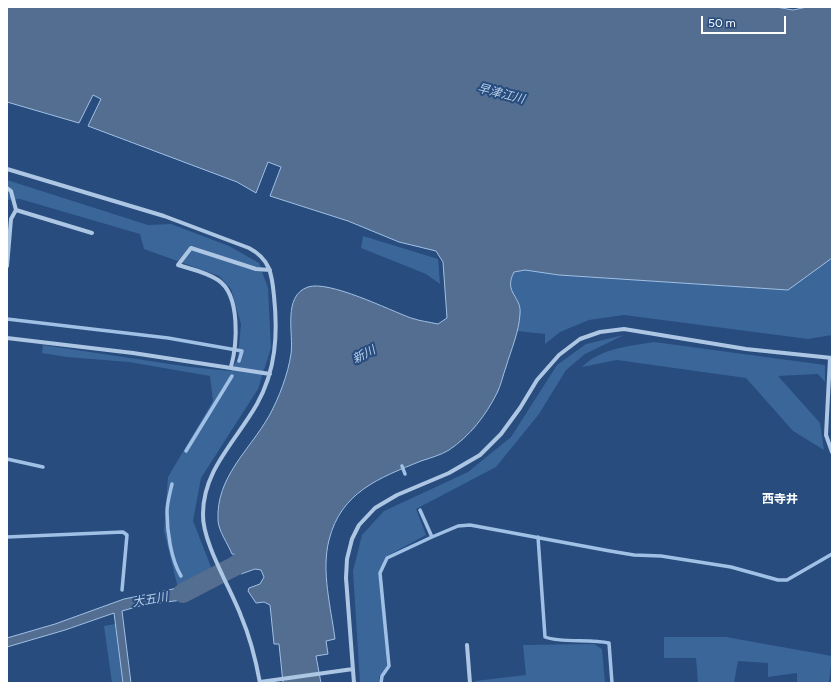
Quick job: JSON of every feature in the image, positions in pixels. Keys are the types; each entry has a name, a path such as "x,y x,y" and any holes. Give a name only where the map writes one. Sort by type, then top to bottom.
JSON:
{"street":[{"path":"7,169 164,216 209,232 259,253 266,260 270,270 273,286 276,322 275,354 270,374 257,404 219,460 206,492 203,514 205,532 242,617 260,682 353,669"},
{"path":"7,188 11,191 16,210 11,219 7,266"},
{"path":"16,210 92,233"},
{"path":"231,367 236,347 236,329 230,298 226,288 219,280 204,272 178,265 191,248 256,269 270,270"},
{"path":"354,683 346,578 347,559 352,539 359,525 375,508 397,494 449,473 480,455 501,434 520,408 537,380 559,354 580,339 600,332 624,329 746,349 831,358 826,435 832,452"},
{"path":"7,338 231,367 270,374"},
{"path":"467,645 470,683"}],"shaded area":[{"path":"7,180 148,225 171,224 229,246 259,263 268,288 271,348 258,389 201,478 193,521 211,567 204,574 178,588 164,531 168,477 213,401 210,376 129,362 67,357 42,353 43,345 190,367 231,371 238,358 241,324 231,289 219,276 144,249 140,234 20,199 7,200"},
{"path":"363,236 438,259 440,284 426,274 361,248"},
{"path":"832,258 832,335 808,339 624,315 589,320 560,332 545,344 545,334 517,331 498,392 475,428 448,450 517,301 510,284 514,272 525,270 559,275 788,290"},
{"path":"624,335 585,354 566,370 539,414 496,467 416,509 426,535 385,557 379,573 387,666 379,677 379,683 360,683 353,571 362,535 384,511 468,472 511,437 557,365 586,344"},
{"path":"654,342 825,365 825,382 818,374 778,376 820,423 824,450 793,431 746,378 617,360 582,367 598,356 607,352"},
{"path":"115,624 123,683 112,683 104,626"},
{"path":"664,637 726,637 832,656 829,683 797,683 797,673 768,677 768,663 738,661 734,683 698,683 696,658 664,658"},
{"path":"594,644 602,649 605,683 475,683 475,681 526,675 523,645"}],"water":[{"path":"7,7 776,7 793,10 807,7 832,7 832,258 788,290 559,275 525,270 514,272 511,279 511,285 520,308 519,321 501,383 493,401 471,432 449,450 405,467 377,481 352,498 343,510 335,524 329,540 327,552 326,577 335,639 326,641 328,654 316,656 321,683 283,683 279,644 274,644 270,605 264,602 256,603 248,591 249,588 260,584 264,577 261,570 255,569 241,574 237,571 233,560 240,555 232,554 221,533 218,520 222,491 228,477 269,416 283,386 291,354 291,316 295,298 300,292 308,287 318,286 330,288 359,297 411,318 438,324 447,318 443,262 436,251 399,242 348,221 270,196 281,167 268,162 256,193 237,182 88,126 101,99 93,95 79,123 7,102"},
{"path":"204,574 210,586 182,600 143,605 122,611 131,683 123,683 114,613 65,630 7,647 7,638 55,624 124,599 178,588"}],"waterway":[{"path":"7,319 168,338 242,351 239,361"},
{"path":"186,451 232,376"},
{"path":"7,459 43,467"},
{"path":"402,466 405,474"},
{"path":"172,484 167,509 167,520 172,554 181,576"},
{"path":"420,510 432,537 458,526 470,525 634,555 661,556 731,567 778,580 787,580 832,554"},
{"path":"7,537 123,532 127,535 122,590"},
{"path":"381,683 382,676 389,666 380,573 387,558 432,537"},
{"path":"538,537 545,637 559,640 609,643 612,683"},
{"name":"大五川","path":"183,593 235,566 257,551"}],"district":[{"name":"西寺井","path":"780,499"}],"water label":[{"name":"早津江川","path":"501,94"},
{"name":"新川","path":"364,355"}]}
